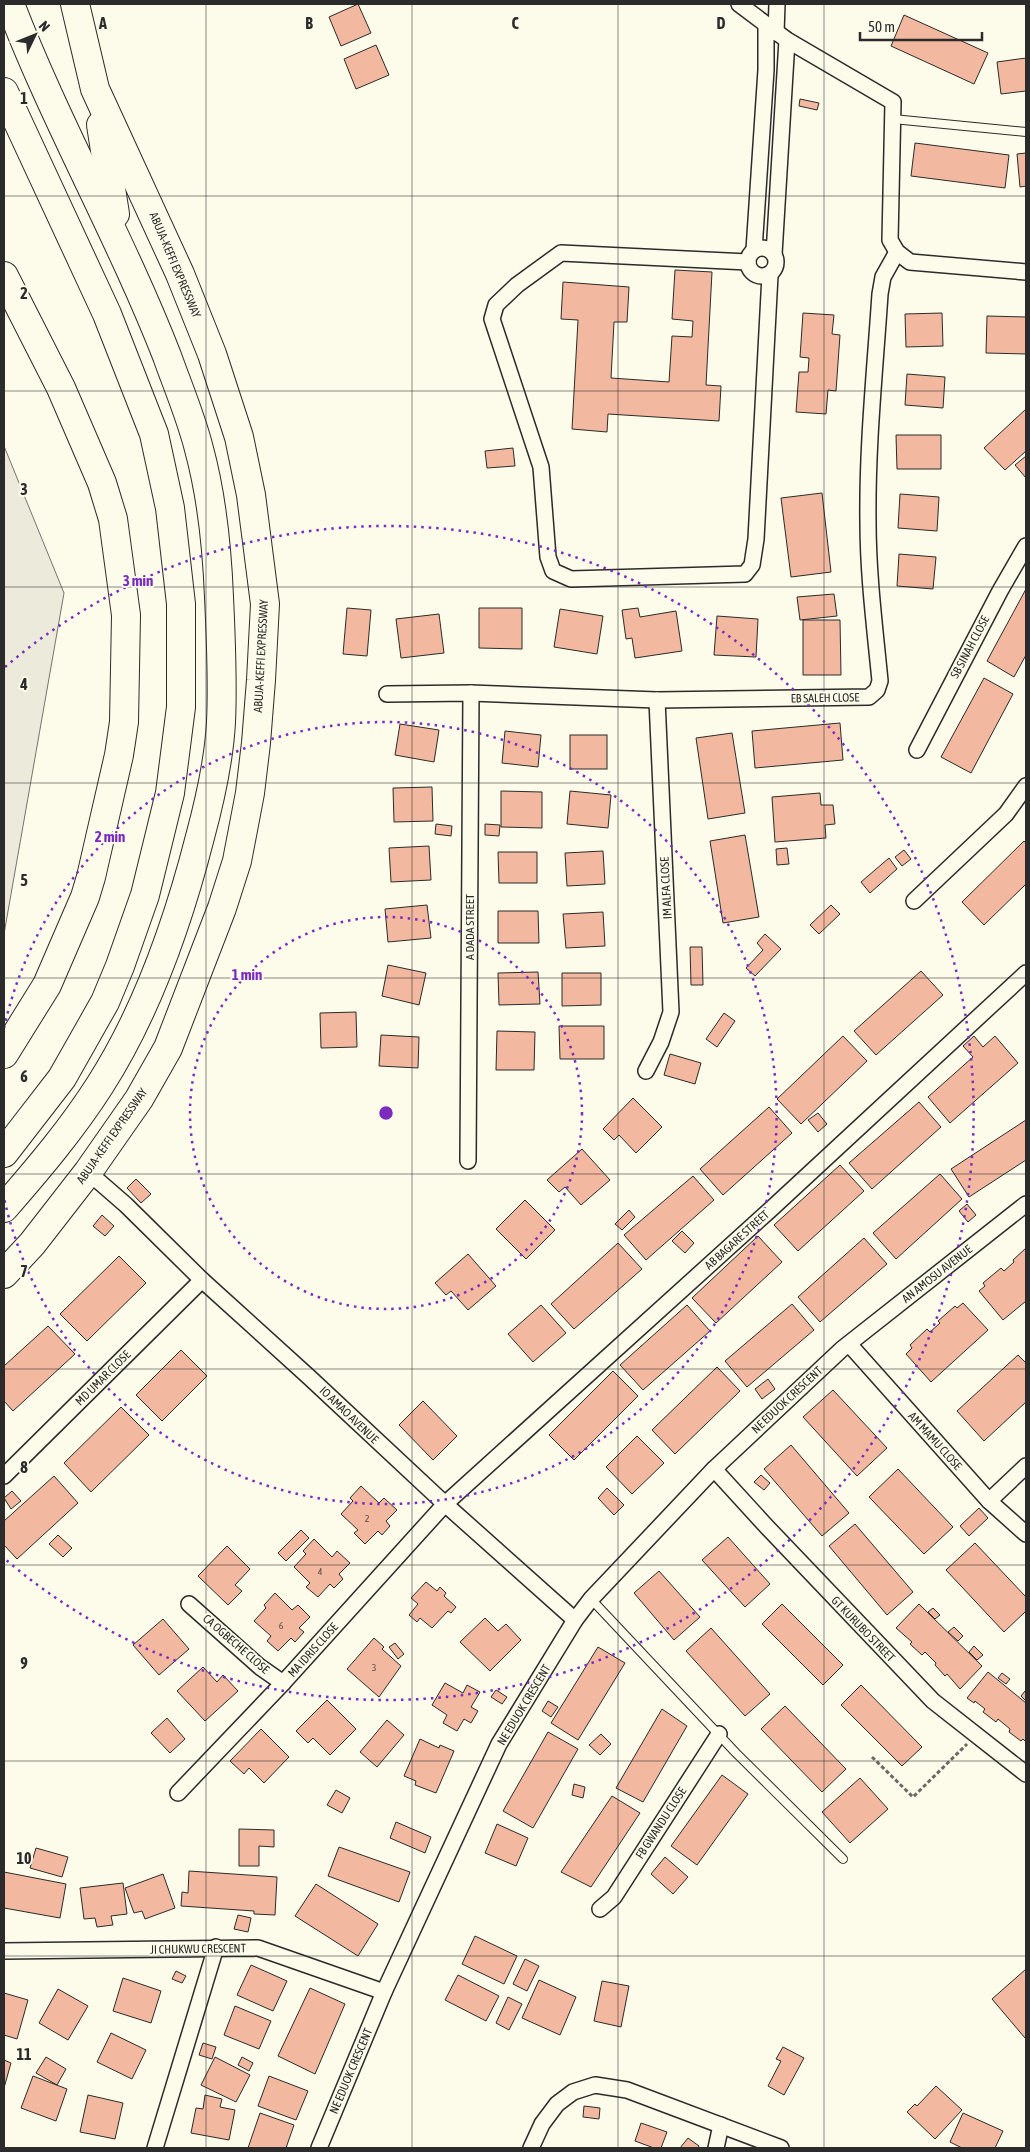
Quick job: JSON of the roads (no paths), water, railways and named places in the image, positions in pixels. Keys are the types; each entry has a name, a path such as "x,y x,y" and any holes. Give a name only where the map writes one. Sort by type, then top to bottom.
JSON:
{"highway":[{"path":"4,1208 53,1152 90,1100 137,1019 164,955 192,869 212,793 221,723 221,637 216,536 199,449 180,390 152,318 118,240 32,60 10,4"},
{"name":"ABUJA-KEFFI EXPRESSWAY","path":"4,1274 32,1244 88,1172 139,1099 168,1048 222,908 237,861 250,794 256,742 265,604 251,494 239,436 212,354 180,274 95,89 75,4"},
{"path":"95,89 118,240"},
{"path":"4,92 107,314 154,434 170,508 181,604 181,707 170,793 145,895 105,1002 62,1078 4,1153"},
{"path":"4,132 59,213"},
{"path":"4,276 61,388 102,482 113,519 126,615 124,722 119,755 92,877 47,985 4,1054"}],"street":[{"path":"739,4 777,32 893,102 890,240 897,252 910,262 1026,272"},
{"path":"774,254 769,249 761,248 751,256 561,253 517,285 496,305 492,319 537,448 541,467 548,557 553,572 571,578 745,574 752,565 756,540 770,275 777,266 774,254 786,73 777,32 776,4"},
{"path":"770,275 758,276 752,273 751,256 766,70 777,32"},
{"name":"EB SALEH CLOSE","path":"386,694 471,693 657,700 869,697 877,690 880,682 870,573 868,472 880,294 883,278 897,252"},
{"name":"SB SINAH CLOSE","path":"917,750 1000,591 1026,546"},
{"name":"A DADA STREET","path":"468,1161 471,693"},
{"name":"IM ALFA CLOSE","path":"646,1072 661,1042 671,1012 657,700"},
{"path":"914,901 1006,814 1026,786"},
{"name":"AB BAGARE STREET","path":"444,1504 770,1210 1026,973"},
{"name":"IO AMAO AVENUE","path":"88,1172 126,1205 202,1280 444,1504 575,1620"},
{"name":"AN AMOSU AVENUE","path":"849,1344 1026,1204"},
{"name":"MD UMAR CLOSE","path":"4,1476 202,1280"},
{"name":"NE EDUOK CRESCENT","path":"319,2148 384,1992 500,1744 575,1620 591,1599 714,1469 849,1344"},
{"name":"AM MAMU CLOSE","path":"849,1344 989,1501 1026,1534"},
{"path":"989,1501 1026,1466"},
{"name":"GT KURUBO STREET","path":"714,1469 933,1702 1026,1774"},
{"name":"MA IDRIS CLOSE","path":"178,1792 283,1683 444,1504"},
{"name":"CA OGBECHE CLOSE","path":"189,1604 260,1667 283,1683"},
{"name":"FB GWANDU CLOSE","path":"600,1909 614,1897 719,1734"},
{"path":"155,2148 216,1947"},
{"name":"JI CHUKWU CRESCENT","path":"4,1952 216,1947 258,1948 384,1992"},
{"path":"531,2148 542,2124 557,2104 572,2092 595,2085 627,2090 781,2148"},
{"path":"716,2148 721,2125"}],"lane":[{"path":"892,119 1026,132"},
{"path":"591,1599 719,1734 843,1859"}]}
